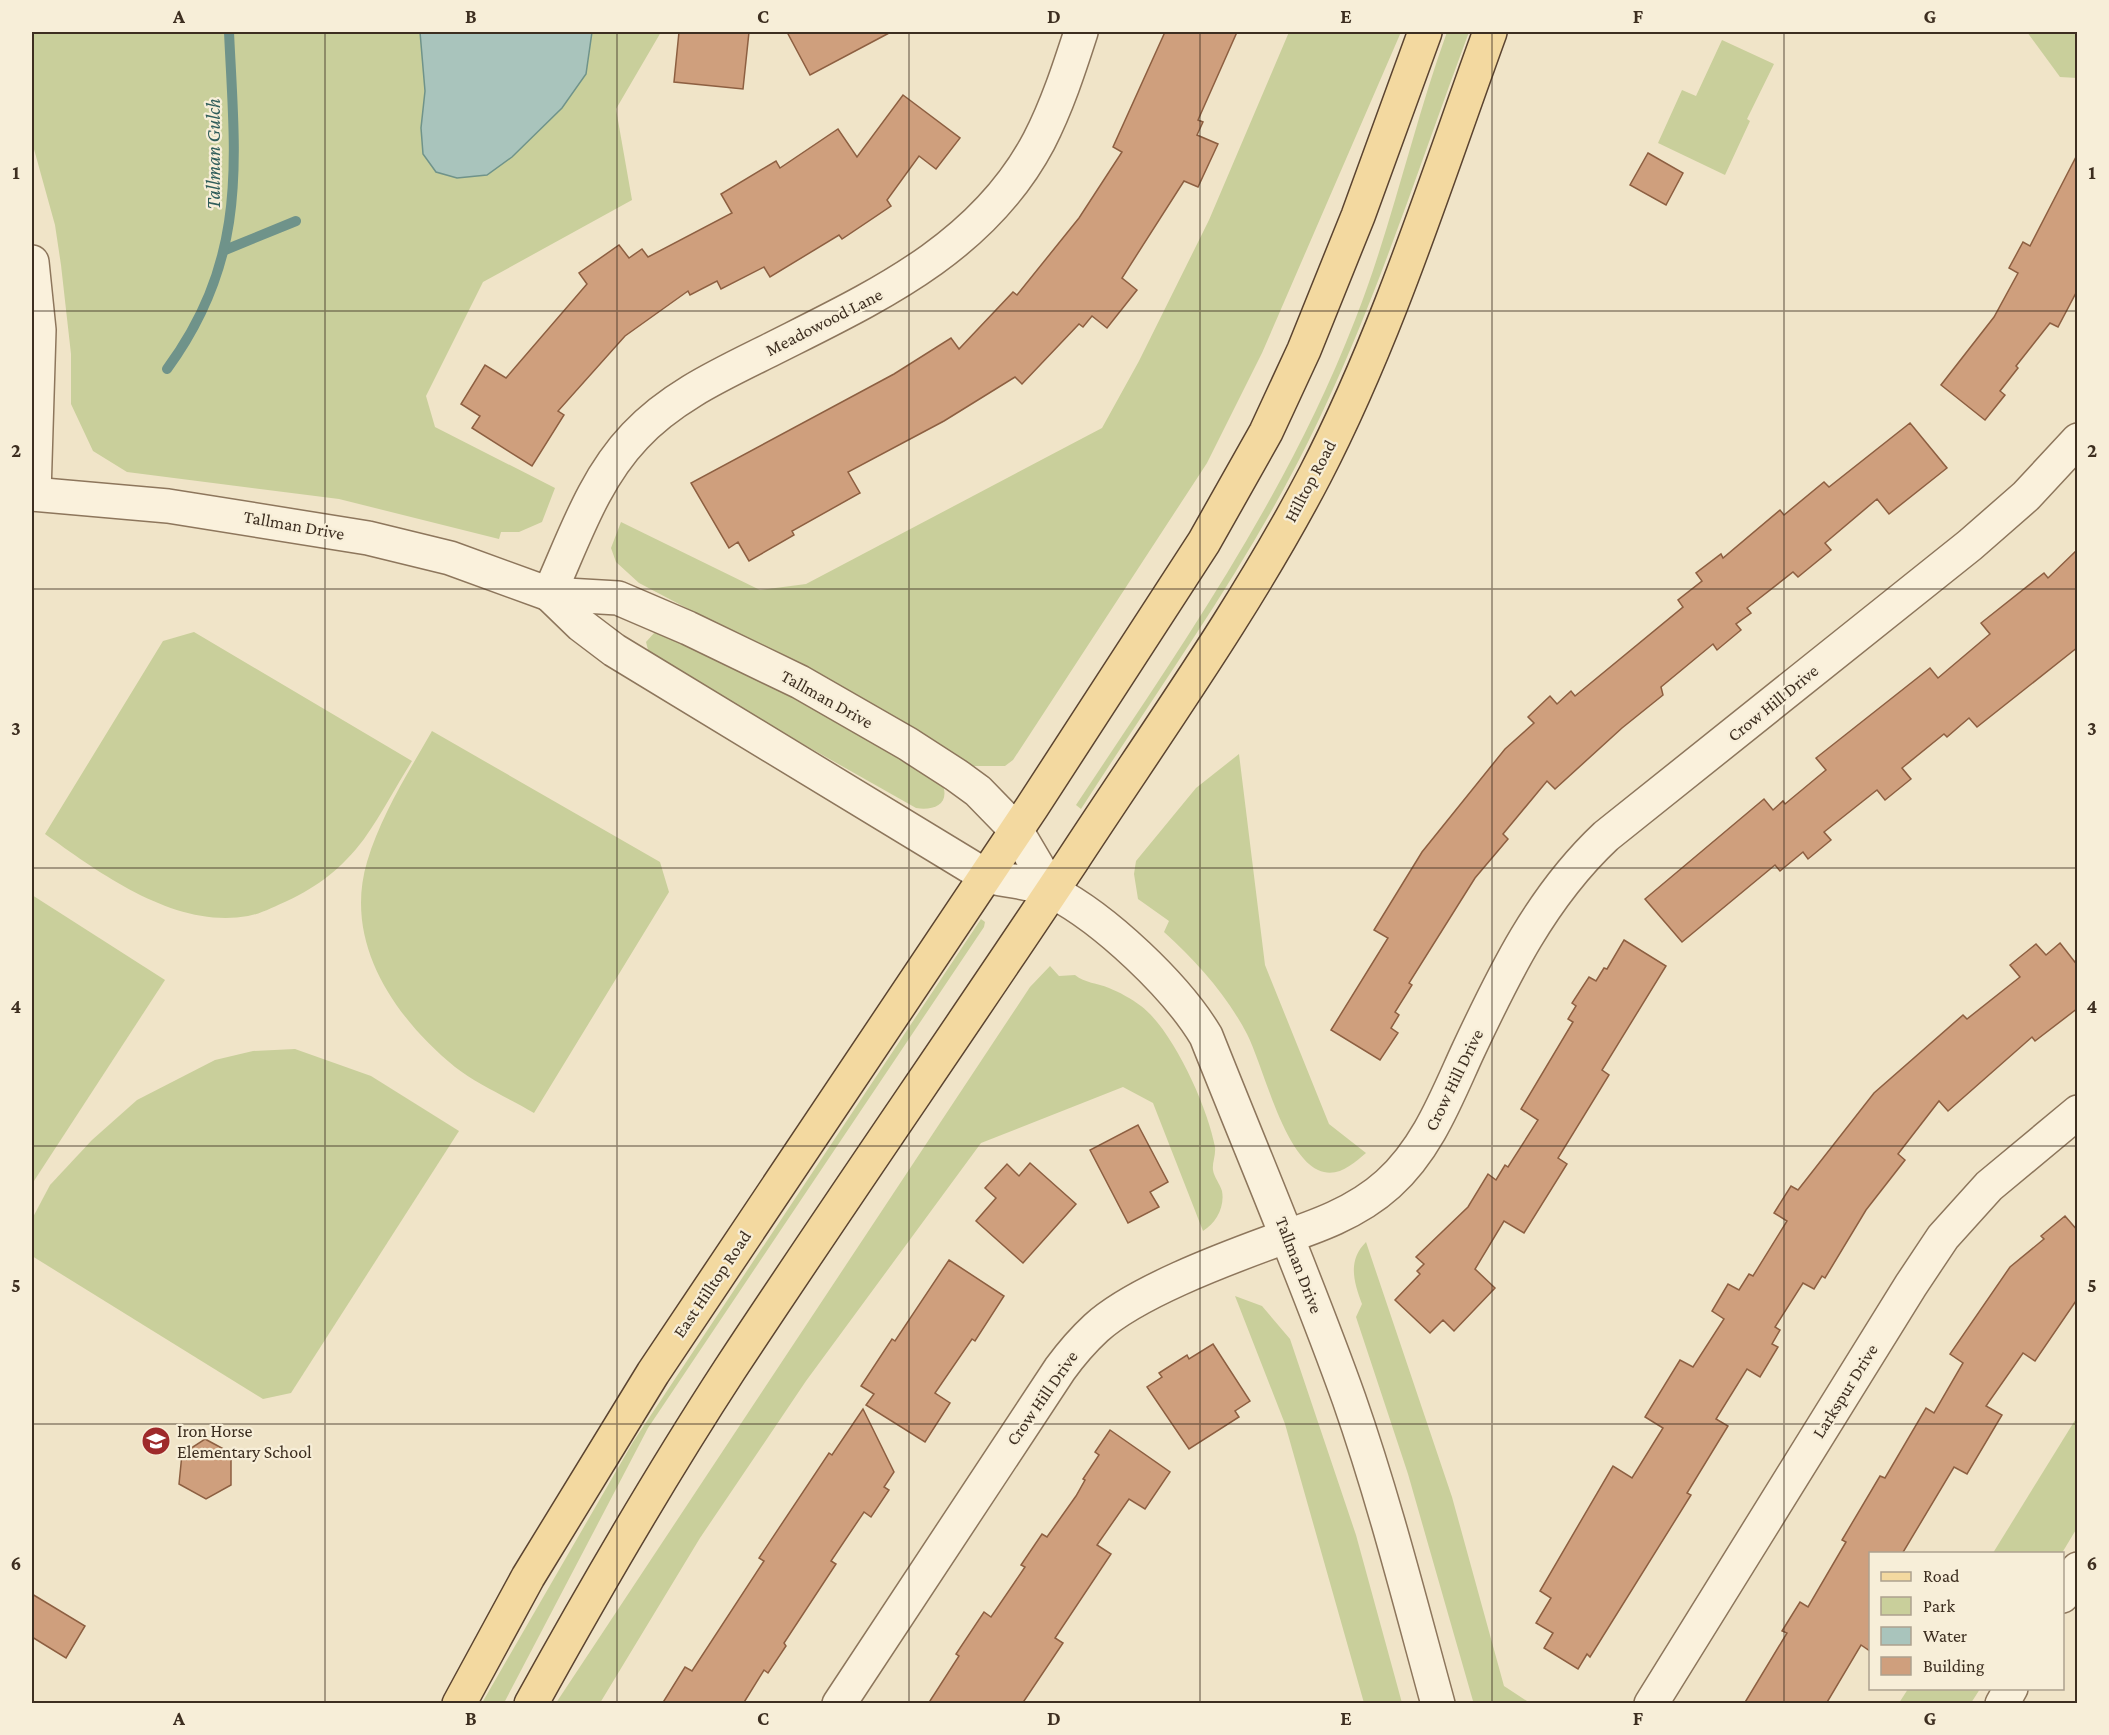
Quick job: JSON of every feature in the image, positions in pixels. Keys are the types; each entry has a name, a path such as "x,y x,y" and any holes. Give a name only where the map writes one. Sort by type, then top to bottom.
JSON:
{"main road":[{"path":"986,876 1164,608 1266,432 1323,305 1425,32"},
{"name":"Hilltop Road","path":"1052,891 1232,617 1314,477 1367,362 1490,32"},
{"name":"East Hilltop Road","path":"459,1704 528,1577 653,1373 986,876"},
{"path":"531,1704 596,1587 729,1371 1052,891"}],"street":[{"name":"Meadowood Lane","path":"549,594 593,494 606,472 625,446 655,418 705,383 911,276 981,219 1009,186 1038,143 1063,88 1081,32"},
{"path":"32,262 39,330 33,494"},
{"name":"Crow Hill Drive","path":"838,1704 1053,1378 1081,1344 1111,1316 1151,1293 1328,1222 1373,1196 1387,1185 1414,1156 1434,1124 1495,993 1527,933 1551,896 1589,852 1970,545 2026,496 2078,440"},
{"name":"Tallman Drive","path":"33,494 178,507 368,538 459,561 549,594 618,597 791,678 874,724 978,791 1016,830 1052,891 1125,946 1172,988 1206,1035 1289,1236 1375,1477 1438,1704"},
{"name":"Tallman Drive","path":"549,594 581,625 614,650 986,876 1052,891"},
{"name":"Larkspur Drive","path":"1651,1704 1937,1246 1957,1220 2006,1168 2078,1112"},
{"path":"2064,1593 2078,1569"},
{"path":"2002,1704 2009,1690"}],"green space":[{"path":"32,32 661,32 616,109 632,200 483,282 426,396 435,427 555,488 542,522 519,532 501,532 499,539 339,499 127,472 93,451 71,404 71,354 61,265 55,225 32,142"},
{"path":"1289,32 1401,32 1262,353 1207,463 1013,760 1005,766 972,766 639,583 616,562 611,548 621,522 760,590 806,584 1102,428 1139,361 1209,220"},
{"path":"1447,32 1469,32 1375,289 1309,440 1229,582 1081,809 1076,805 1192,629 1264,510 1327,386 1368,284"},
{"path":"2027,32 2077,32 2077,78 2060,77"},
{"path":"1722,40 1774,64 1747,119 1750,121 1725,175 1658,143 1682,90 1696,96"},
{"path":"194,632 412,761 371,829 338,867 299,895 263,912 248,916 221,918 193,914 166,906 115,881 45,834 163,641"},
{"path":"655,632 757,673 942,783 944,796 942,801 935,807 916,808 704,688 648,650 646,642"},
{"path":"432,731 660,862 669,892 534,1113 464,1074 433,1047 394,1002 368,950 362,921 361,892 367,862 387,811"},
{"path":"1239,754 1265,965 1329,1124 1366,1153 1350,1166 1332,1173 1318,1170 1306,1161 1295,1146 1276,1108 1239,1019 1210,979 1164,932 1169,921 1138,899 1134,874 1136,861 1196,788"},
{"path":"32,895 165,980 32,1184"},
{"path":"981,919 985,922 984,927 648,1428 504,1703 482,1703 633,1442"},
{"path":"1050,966 1059,976 1075,975 1130,998 1153,1017 1177,1051 1205,1112 1215,1147 1213,1170 1223,1197 1216,1219 1203,1231 1153,1103 1123,1087 981,1143 806,1381 700,1538 600,1703 556,1703 1030,987"},
{"path":"295,1049 371,1076 459,1131 291,1393 263,1399 32,1256 32,1219 50,1185 92,1140 137,1100 215,1060 253,1051"},
{"path":"1366,1242 1452,1497 1504,1686 1530,1703 1476,1704 1473,1701 1408,1474 1356,1317 1362,1304 1355,1280 1354,1264 1360,1249"},
{"path":"1235,1296 1262,1306 1290,1339 1356,1535 1402,1703 1364,1703 1285,1424"},
{"path":"2077,1417 2077,1528 2063,1552 1994,1552"},
{"path":"1907,1690 1979,1690 1971,1703 1899,1703"}],"water":[{"path":"420,32 592,32 586,74 562,108 512,157 487,175 457,178 436,172 423,154 421,128 425,91"}],"building":[{"path":"679,32 749,32 743,89 674,82"},
{"path":"787,32 891,32 810,75"},
{"path":"1165,32 1237,32 1198,120 1203,122 1197,135 1218,144 1198,187 1184,181 1122,278 1137,290 1107,328 1092,316 1083,327 1079,324 1022,384 1015,377 944,421 848,472 860,493 792,531 794,535 749,561 738,542 729,548 691,483 894,374 951,338 959,349 1013,292 1017,295 1079,218 1122,152 1113,147"},
{"path":"903,95 960,138 936,169 919,156 887,200 891,206 842,239 839,235 770,277 764,267 721,289 717,281 690,295 688,291 625,336 558,411 564,415 532,466 472,428 480,416 461,404 485,365 506,378 587,284 579,273 619,245 629,258 642,249 648,257 732,213 721,194 776,161 780,168 838,129 857,157"},
{"path":"1648,153 1683,173 1666,205 1630,185"},
{"path":"2078,153 2078,289 2058,327 2050,323 2016,366 2018,368 2000,391 2005,395 1985,420 1941,385 1994,317 2018,273 2009,268 2023,242 2030,246"},
{"path":"1910,423 1947,468 1889,514 1877,499 1825,543 1831,550 1798,577 1793,572 1747,608 1751,613 1736,624 1741,630 1717,650 1713,644 1661,687 1663,695 1622,728 1555,789 1547,781 1503,834 1508,839 1475,878 1409,983 1412,985 1395,1012 1399,1015 1391,1028 1398,1033 1380,1060 1331,1030 1388,938 1374,930 1422,852 1505,749 1534,723 1528,717 1550,696 1557,704 1571,691 1575,696 1683,607 1678,600 1702,581 1696,573 1721,554 1723,558 1780,510 1784,515 1824,482 1829,487"},
{"path":"2078,549 2078,647 1977,727 1969,718 1947,737 1944,734 1902,768 1911,779 1885,800 1877,790 1824,832 1831,840 1808,859 1803,852 1780,871 1775,865 1682,942 1645,899 1764,799 1773,810 1783,801 1785,804 1826,770 1816,758 1930,668 1938,678 1990,634 1981,623 2044,573 2048,578"},
{"path":"1624,940 1666,966 1602,1070 1609,1075 1558,1158 1567,1164 1524,1233 1504,1221 1475,1269 1495,1288 1454,1331 1443,1320 1430,1333 1395,1300 1420,1274 1417,1271 1424,1264 1416,1257 1468,1207 1488,1174 1496,1180 1505,1165 1508,1167 1538,1120 1521,1109 1573,1022 1568,1019 1576,1006 1572,1003 1589,977 1596,981 1604,968 1607,969"},
{"path":"2060,943 2078,966 2078,1008 2035,1041 2032,1037 1948,1111 1939,1101 1898,1154 1905,1160 1866,1210 1825,1278 1822,1276 1814,1289 1803,1283 1775,1327 1780,1330 1772,1344 1778,1347 1760,1377 1747,1369 1716,1419 1728,1426 1687,1493 1691,1495 1590,1657 1587,1654 1578,1669 1544,1648 1553,1633 1536,1623 1551,1598 1540,1591 1613,1466 1632,1478 1663,1428 1645,1417 1680,1360 1693,1367 1724,1319 1712,1311 1728,1284 1739,1290 1749,1274 1753,1276 1787,1221 1774,1213 1791,1186 1798,1190 1874,1093 1963,1015 1967,1019 2020,977 2010,965 2036,944 2046,955"},
{"path":"1138,1125 1168,1182 1150,1192 1159,1207 1128,1223 1090,1150"},
{"path":"1030,1163 1076,1204 1023,1263 976,1221 996,1198 985,1188 1007,1164 1019,1176"},
{"path":"2065,1216 2078,1231 2078,1298 2035,1361 2023,1353 1986,1406 2002,1415 1967,1474 1954,1467 1903,1552 1869,1552 1869,1650 1861,1645 1826,1704 1744,1704 1787,1633 1782,1631 1800,1602 1808,1607 1846,1542 1842,1540 1880,1476 1885,1478 1926,1408 1934,1413 1963,1363 1950,1354 2010,1267 2044,1239 2041,1236"},
{"path":"949,1260 1004,1296 975,1341 972,1339 935,1393 950,1403 925,1442 866,1405 874,1394 861,1386 892,1339 895,1341"},
{"path":"1213,1344 1250,1401 1235,1411 1239,1417 1189,1449 1147,1387 1162,1377 1159,1373 1187,1355 1189,1359"},
{"path":"863,1409 894,1472 884,1487 889,1490 871,1517 864,1512 831,1561 836,1564 784,1643 786,1646 768,1673 764,1670 743,1704 662,1704 685,1667 692,1671 764,1561 759,1558 829,1453 832,1455"},
{"path":"1110,1430 1170,1472 1145,1509 1129,1499 1097,1545 1111,1554 1055,1638 1063,1643 1022,1704 928,1704 959,1656 956,1654 984,1612 991,1617 1025,1567 1021,1565 1042,1534 1047,1537 1076,1496 1085,1480 1083,1479 1099,1455 1095,1452"},
{"path":"205,1439 231,1453 231,1485 206,1499 179,1484 182,1454"},
{"path":"32,1594 85,1626 66,1658 32,1637"}],"waterway":[{"name":"Tallman Gulch","path":"167,369 193,328 212,287 224,247 231,207 234,166 229,32"},
{"path":"225,250 296,221"}],"place":[{"name":"Iron Horse Elementary School","path":"156,1441"}]}
